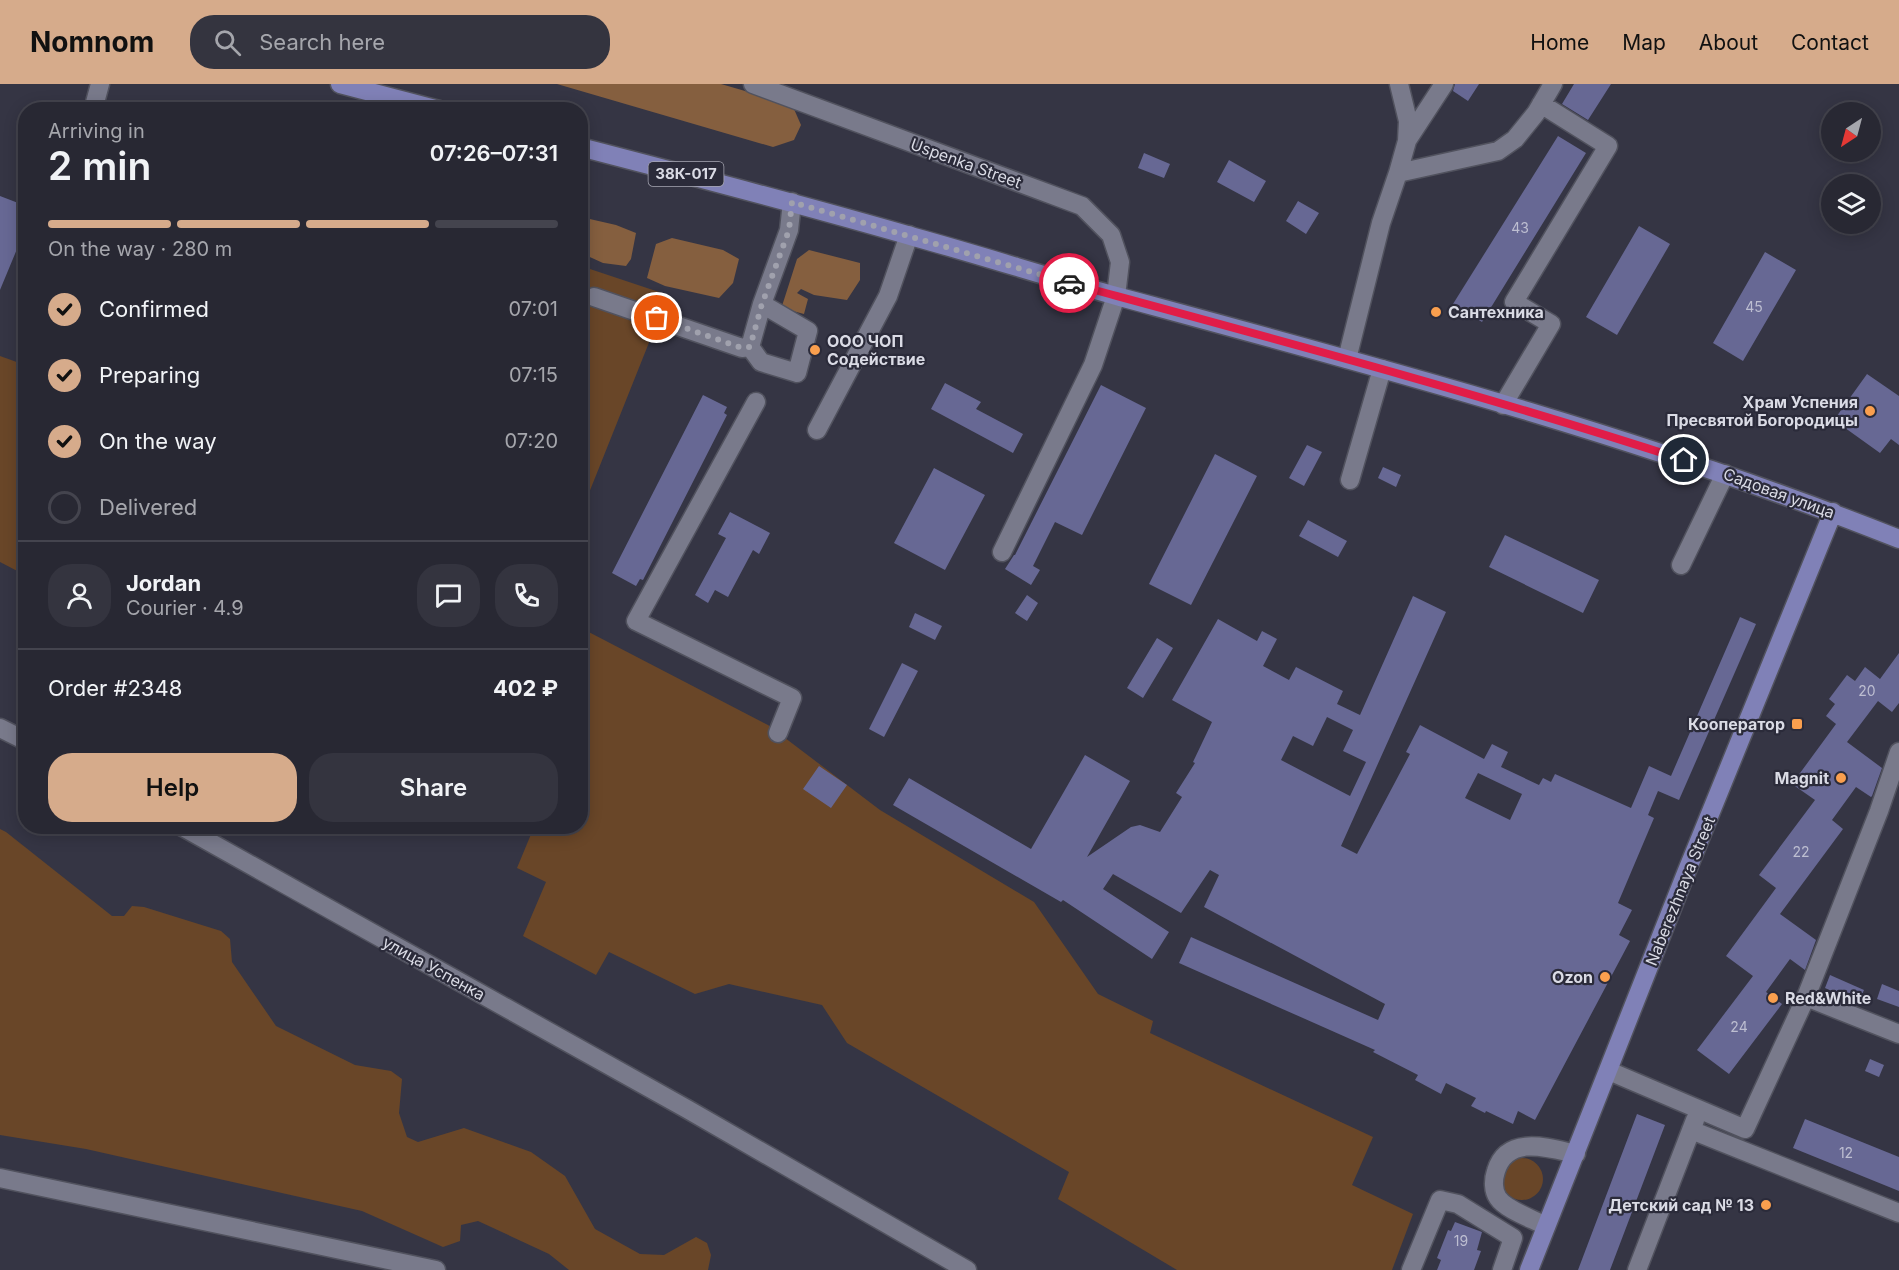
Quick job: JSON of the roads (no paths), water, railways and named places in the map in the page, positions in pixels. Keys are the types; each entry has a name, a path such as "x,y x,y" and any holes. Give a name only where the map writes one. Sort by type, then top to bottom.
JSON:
{"main road":[{"path":"340,84 409,102"},
{"name":"38К-017","path":"588,149 792,202 1116,296 1347,358"},
{"name":"Садовая улица","path":"1347,358 1623,440 1833,512 1899,538"},
{"name":"Naberezhnaya Street","path":"1529,1270 1833,512"}],"street":[{"path":"95,102 100,84"},
{"name":"Uspenka Street","path":"753,84 1082,206 1111,235 1120,262 1116,296 1093,365 1002,552"},
{"path":"1347,358 1381,223 1407,141 1408,121 1399,84"},
{"path":"1407,141 1444,84"},
{"path":"1398,173 1498,151 1515,139 1554,84"},
{"path":"1503,405 1551,324 1514,302 1608,146 1541,104"},
{"path":"750,347 762,304 789,230 792,202"},
{"path":"818,430 888,296 909,235"},
{"path":"594,297 742,348 750,347"},
{"path":"750,347 761,363 797,374 808,331 762,304"},
{"path":"1350,480 1382,369"},
{"path":"756,402 636,621 792,698 778,733"},
{"path":"1681,565 1725,474"},
{"path":"0,728 18,737"},
{"path":"1609,1071 1745,1129 1806,997 1879,812 1899,752"},
{"name":"улица Успенка","path":"195,834 687,1108 967,1270"},
{"path":"1806,997 1899,1034"},
{"path":"1637,1270 1698,1109"},
{"path":"1690,1130 1899,1213"},
{"path":"1546,1226 1504,1204 1495,1193 1496,1170 1503,1158 1514,1149 1530,1145 1576,1154"},
{"path":"0,1178 436,1270"},
{"path":"1411,1270 1440,1200 1458,1204 1513,1238"},
{"path":"1502,1270 1522,1214"}],"place":[{"name":"Сантехника","path":"1436,312"},
{"name":"ООО ЧОП Содействие","path":"815,350"},
{"name":"Храм Успения Пресвятой Богородицы","path":"1870,411"},
{"name":"Кооператор","path":"1797,724"},
{"name":"Magnit","path":"1841,778"},
{"name":"Ozon","path":"1605,977"},
{"name":"Red&White","path":"1773,998"},
{"name":"Детский сад № 13","path":"1766,1205"}]}
